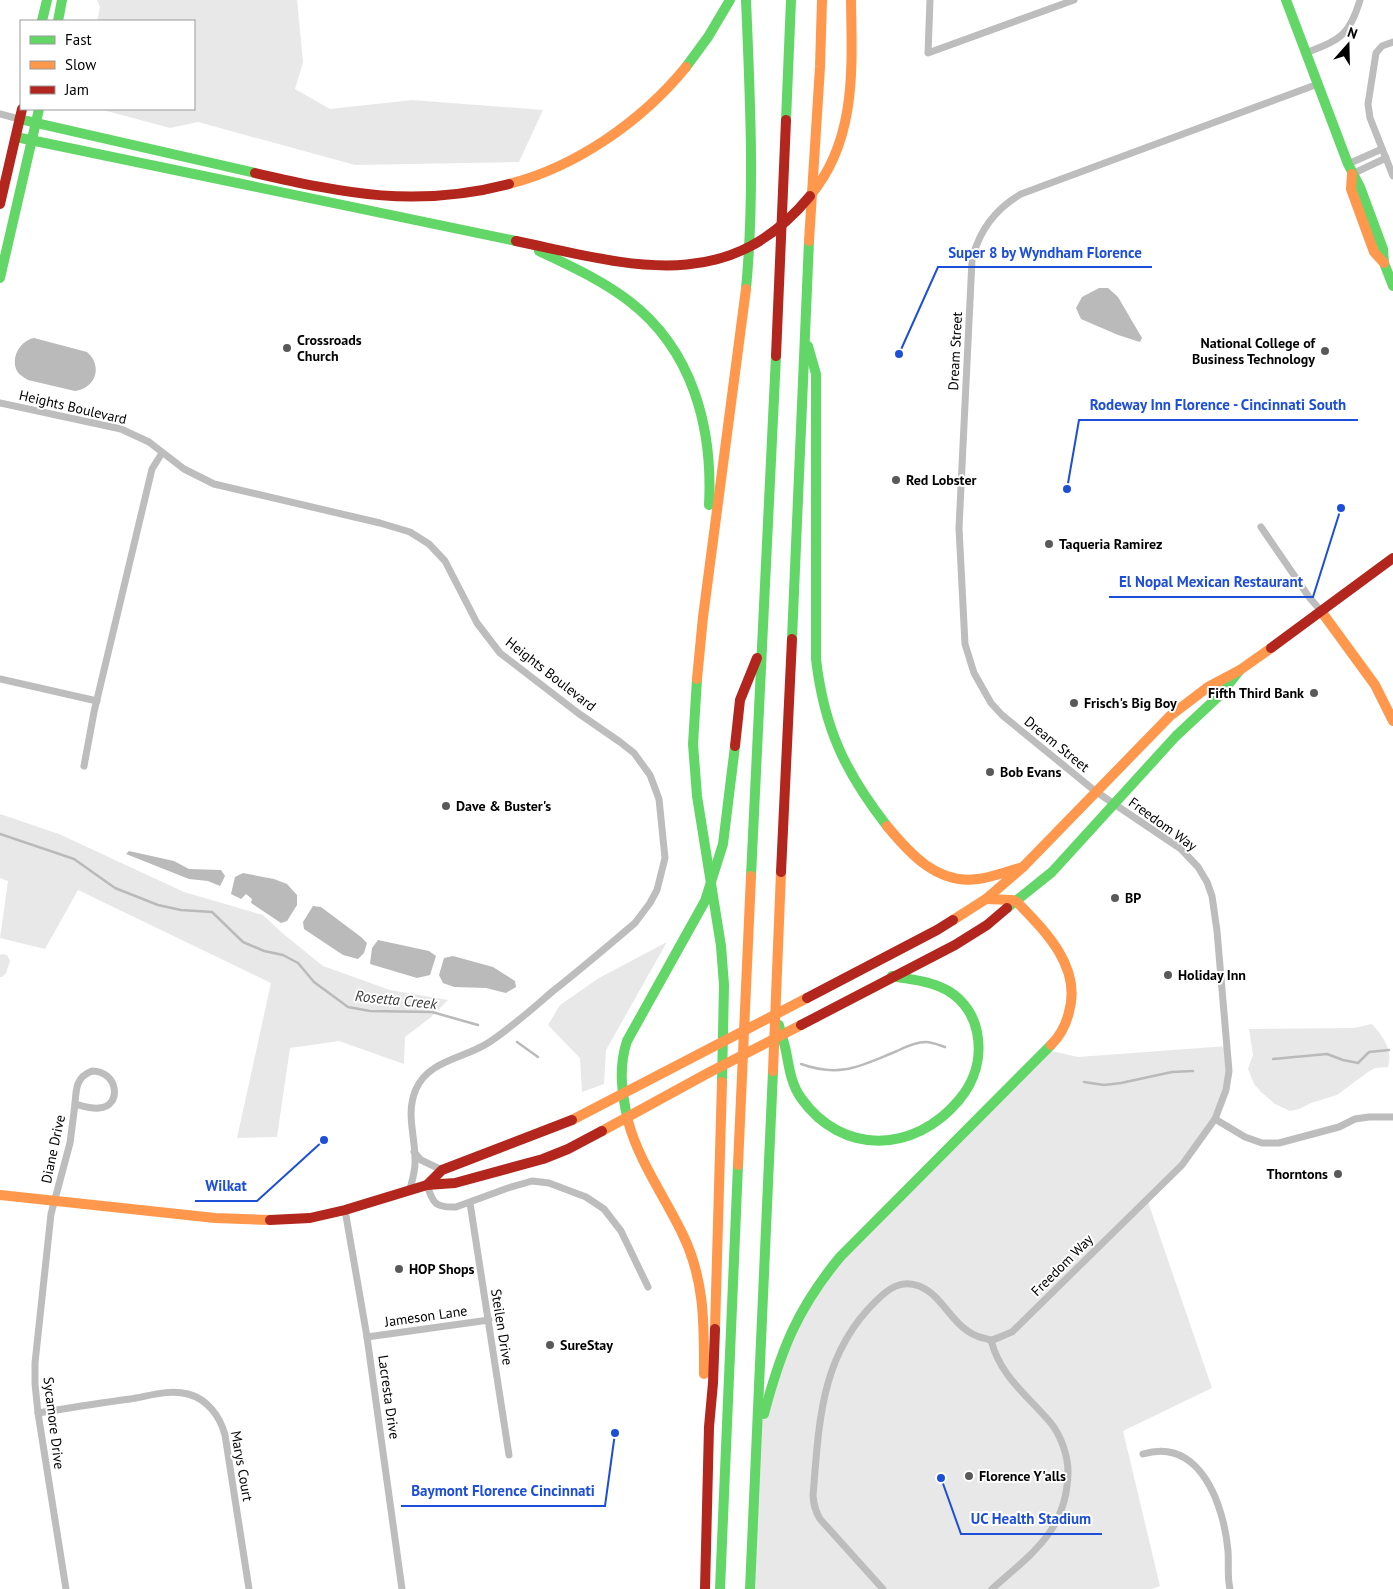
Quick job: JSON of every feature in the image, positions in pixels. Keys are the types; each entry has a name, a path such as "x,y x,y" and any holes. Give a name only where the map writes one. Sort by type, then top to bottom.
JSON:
{"main road":[{"path":"42,20 46,0"},
{"path":"58,20 62,0"},
{"path":"0,204 20,114 36,122 351,193 390,197 446,196 521,181 543,173 578,156 616,132 648,106 677,79 695,57 708,39 730,0"},
{"path":"705,1589 709,1427 713,1373 725,1019 721,946 695,778 693,744 694,704 703,617 744,308 750,243 751,113 746,0"},
{"path":"720,1589 760,648 773,442 791,0"},
{"path":"750,1589 810,218 817,136 822,0"},
{"path":"16,137 635,265 698,263 735,254 762,241 799,211 827,174 838,148 850,99 851,0"},
{"path":"1286,0 1352,174 1351,189 1374,252 1384,263 1393,286"},
{"path":"0,278 39,110"},
{"path":"516,241 592,277 640,310 664,335 687,372 703,420 709,446 711,468 701,576 703,617"},
{"path":"805,334 816,374 817,675 824,712 835,745 851,776 868,802 914,856 930,869 952,878 974,880 993,877 1006,871 1023,867"},
{"path":"427,1185 442,1170 571,1120 937,930 986,899 1023,867 1161,724 1185,703 1220,678 1240,670 1393,558"},
{"path":"1321,611 1375,685 1393,721"},
{"path":"709,1427 704,1382 704,1321 701,1288 688,1248 668,1204 636,1144 623,1093 621,1061 627,1041 705,901 720,856 728,812 740,700 760,648"},
{"path":"0,1195 215,1218 274,1220 310,1218 345,1210 427,1185 455,1183 543,1159 568,1149 892,976 955,945 987,925 1052,872 1188,725 1220,695 1240,670"},
{"path":"756,1446 774,1372 781,1353 793,1325 819,1281 840,1256 1056,1041 1064,1029 1072,995 1065,960 1046,934 1017,902 1012,900 986,899"},
{"path":"775,1014 793,1083 806,1105 819,1118 839,1131 868,1140 899,1140 912,1136 938,1123 950,1112 970,1086 978,1062 977,1034 966,1006 955,995 940,986 892,976"}],"street":[{"path":"930,0 928,53 1074,0"},
{"path":"1306,53 1334,41 1347,31 1351,26 1360,0"},
{"path":"1393,42 1382,46 1376,53 1369,98 1370,118 1393,176"},
{"name":"Dream Street","path":"1115,804 1095,791 1007,720 993,705 974,674 965,644 958,528 974,249 981,231 993,215 1005,204 1021,194 1318,84"},
{"path":"0,114 20,114"},
{"path":"1348,164 1382,149"},
{"path":"1352,174 1386,158"},
{"name":"Heights Boulevard","path":"0,403 121,429 149,442 195,476 214,484 399,527 420,537 446,561 477,623 500,653 634,753 643,764 656,787 661,810 665,858 658,890 635,923 518,1020 487,1044 436,1066 428,1072 417,1087 410,1106 415,1164 410,1190"},
{"path":"84,766 97,702 152,469 162,453"},
{"path":"1261,527 1309,597 1321,611"},
{"path":"2,680 97,702"},
{"name":"Freedom Way","path":"990,1340 1012,1332 1182,1165 1215,1119 1226,1090 1229,1071 1217,931 1212,896 1207,882 1190,857 1182,849 1115,804"},
{"name":"Diane Drive","path":"56,1200 70,1143 75,1104 78,1082 86,1073 99,1071 111,1079 114,1086 114,1095 108,1105 97,1108 75,1104"},
{"path":"1215,1119 1245,1137 1262,1143 1279,1143 1339,1127 1355,1119 1393,1117"},
{"path":"414,1152 421,1160 442,1170"},
{"path":"427,1185 431,1198 435,1204 440,1206 456,1207 532,1181 549,1183 586,1197 604,1209 621,1230 648,1287"},
{"name":"Sycamore Drive","path":"56,1200 49,1228 35,1363 35,1384 66,1589"},
{"name":"Steilen Drive","path":"470,1202 509,1455"},
{"name":"Lacresta Drive","path":"345,1210 367,1337 402,1589"},
{"path":"883,1589 820,1519 815,1511 812,1496 819,1417 838,1355 846,1340 872,1305 889,1288 903,1284 926,1289 968,1332 990,1340 995,1356 1006,1374 1052,1424 1062,1443 1068,1465 1068,1490 1062,1511 1053,1530 1039,1546 992,1589"},
{"name":"Jameson Lane","path":"367,1337 489,1320"},
{"name":"Marys Court","path":"38,1413 166,1392 188,1394 203,1402 216,1414 225,1434 250,1589"},
{"path":"1143,1454 1162,1451 1173,1453 1191,1462 1200,1470 1210,1487 1222,1519 1228,1551 1230,1589"}],"shaded area":[{"path":"97,0 297,0 303,62 295,89 330,109 412,100 543,110 519,162 355,165 198,122 170,128 103,110 195,110 195,20 97,20 100,7"},
{"path":"1099,288 1108,288 1118,297 1142,338 1140,342 1081,319 1076,308 1082,297"},
{"path":"34,338 87,352 95,364 96,370 95,376 88,386 75,391 28,380 23,377 16,369 16,354 25,342"},
{"path":"0,814 59,834 184,892 263,915 323,966 390,990 448,1000 430,1018 405,1037 404,1064 339,1041 290,1048 277,1137 237,1138 271,983 78,890 45,949 0,938 8,881 0,878"},
{"path":"129,851 174,861 189,869 221,870 225,876 220,886 208,881 189,879 126,854"},
{"path":"243,873 274,879 287,884 297,895 297,905 287,921 281,923 251,903 252,899 246,894 241,899 231,894 235,877"},
{"path":"313,906 321,907 367,943 364,953 358,959 343,955 304,929 303,922"},
{"path":"378,940 429,951 436,956 430,975 417,978 370,964 372,948"},
{"path":"667,942 606,1050 604,1084 582,1092 580,1058 548,1025 560,1005 599,978"},
{"path":"0,955 7,955 10,961 6,973 0,977"},
{"path":"453,956 493,967 515,981 516,987 506,993 486,988 454,987 443,983 439,975 444,958"},
{"path":"1372,1024 1380,1033 1388,1049 1388,1067 1375,1068 1337,1095 1290,1111 1275,1104 1254,1084 1248,1069 1253,1055 1249,1029 1354,1028"},
{"path":"1227,1046 1229,1071 1215,1119 1182,1165 1147,1199 1212,1388 1123,1431 1160,1586 1152,1589 750,1589 756,1446 774,1372 819,1281 1047,1050 1078,1057"}],"waterway":[{"name":"Rosetta Creek","path":"0,834 74,859 115,888 158,905 181,910 212,912 243,942 264,951 283,955 298,963 314,982 348,1007 370,1011 432,1012 478,1025"},
{"name":"Rosetta Creek","path":"517,1042 538,1057"},
{"name":"Rosetta Creek","path":"801,1064 815,1068 839,1070 861,1065 919,1043 931,1042 945,1047"},
{"name":"Rosetta Creek","path":"1273,1059 1327,1054 1358,1063 1369,1052 1389,1050"},
{"name":"Rosetta Creek","path":"1084,1082 1104,1085 1172,1072 1193,1071"}],"traffic: fast":[{"path":"42,20 47,0"},
{"path":"58,20 62,0"},
{"path":"686,67 708,37 730,0"},
{"path":"746,0 751,181 746,289"},
{"path":"786,120 791,0"},
{"path":"1286,0 1348,164 1360,187 1383,249 1384,263 1393,286"},
{"path":"0,278 39,110"},
{"path":"19,119 255,173"},
{"path":"16,137 516,241"},
{"path":"792,639 809,241"},
{"path":"539,251 619,293 651,321 669,343 683,367 694,392 702,420 707,448 709,505"},
{"path":"808,346 816,374 816,659 820,684 831,728 848,768 887,826"},
{"path":"751,876 776,356"},
{"path":"1007,908 1052,872 1176,736 1220,695 1240,670"},
{"path":"697,679 693,744 697,796 721,946 724,985 722,1082"},
{"path":"628,1121 622,1081 624,1051 627,1041 705,901 723,844 735,746"},
{"path":"779,1025 795,1087 801,1098 818,1117 837,1130 857,1138 879,1141 900,1138 922,1130 941,1118 965,1093 973,1077 978,1059 977,1032 968,1009 950,992 929,983 892,976"},
{"path":"764,1414 777,1370 792,1331 812,1294 825,1276 840,1257 1051,1045"},
{"path":"750,1589 773,1071"},
{"path":"720,1589 738,1165"}],"traffic: slow":[{"path":"809,241 820,67 822,0"},
{"path":"810,196 825,174 836,151 844,127 851,77 851,0"},
{"path":"509,184 559,166 583,154 606,139 649,106 686,67"},
{"path":"1352,174 1351,189 1374,252 1384,263"},
{"path":"697,679 703,617 746,289"},
{"path":"1321,611 1375,685 1393,721"},
{"path":"953,920 986,899 1023,867 1170,716 1208,687 1240,670 1271,648"},
{"path":"887,826 915,857 938,872 950,877 964,880 978,879 1023,867"},
{"path":"773,1071 781,872"},
{"path":"738,1165 751,876"},
{"path":"986,899 1012,900 1017,902 1039,925 1066,965 1072,996 1066,1021 1051,1045"},
{"path":"572,1120 807,998"},
{"path":"602,1131 801,1025"},
{"path":"715,1329 722,1082"},
{"path":"628,1121 645,1165 683,1235 696,1269 702,1303 704,1374"},
{"path":"0,1195 215,1218 270,1220"}],"traffic: jam":[{"path":"0,204 22,110"},
{"path":"776,356 786,120"},
{"path":"255,173 351,192 412,197 475,191 509,184"},
{"path":"516,241 636,264 673,265 709,261 744,249 778,228 810,196"},
{"path":"1271,648 1393,558"},
{"path":"781,872 792,639"},
{"path":"735,746 740,700 757,658"},
{"path":"801,1025 955,945 987,925 1007,908"},
{"path":"807,998 953,920"},
{"path":"427,1185 442,1170 572,1120"},
{"path":"270,1220 310,1218 345,1210 427,1185 455,1183 543,1159 568,1149 602,1131"},
{"path":"705,1589 709,1427 715,1329"}],"place":[{"name":"Crossroads Church","path":"287,348"},
{"name":"National College of Business Technology","path":"1325,351"},
{"name":"Super 8 by Wyndham Florence","path":"899,354"},
{"name":"Red Lobster","path":"896,480"},
{"name":"Rodeway Inn Florence - Cincinnati South","path":"1067,489"},
{"name":"El Nopal Mexican Restaurant","path":"1341,508"},
{"name":"Taqueria Ramirez","path":"1049,544"},
{"name":"Fifth Third Bank","path":"1314,693"},
{"name":"Frisch's Big Boy","path":"1074,703"},
{"name":"Bob Evans","path":"990,772"},
{"name":"Dave & Buster's","path":"446,806"},
{"name":"BP","path":"1115,898"},
{"name":"Holiday Inn","path":"1168,975"},
{"name":"Wilkat","path":"324,1140"},
{"name":"Thorntons","path":"1338,1174"},
{"name":"HOP Shops","path":"399,1269"},
{"name":"SureStay","path":"550,1345"},
{"name":"Baymont Florence Cincinnati","path":"615,1433"},
{"name":"Florence Y'alls","path":"969,1476"},
{"name":"UC Health Stadium","path":"941,1478"}]}
